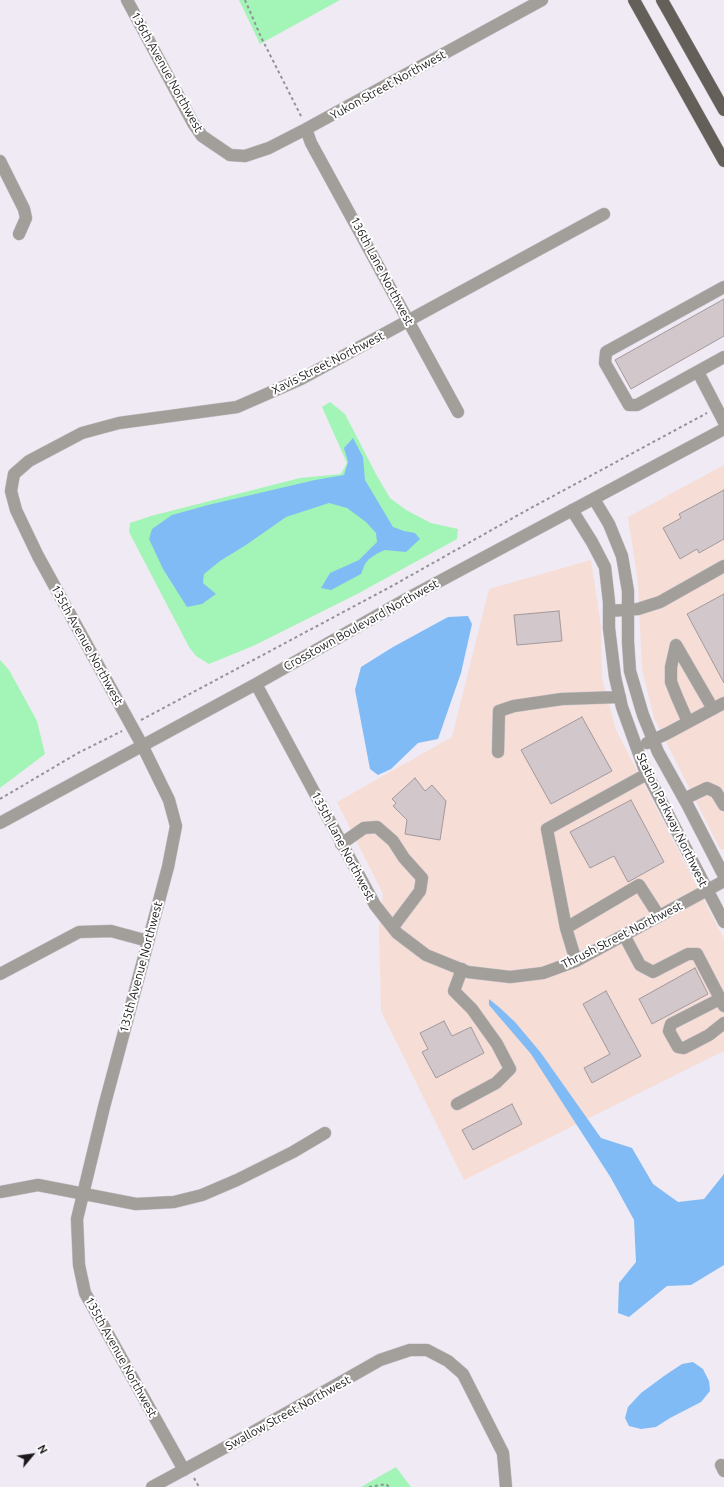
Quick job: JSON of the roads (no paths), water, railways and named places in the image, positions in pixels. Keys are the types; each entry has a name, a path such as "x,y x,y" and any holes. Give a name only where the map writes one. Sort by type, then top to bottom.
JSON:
{"main road":[{"path":"634,0 724,160"},
{"path":"662,0 724,110"}],"street":[{"name":"136th Avenue Northwest","path":"127,0 193,123 202,136 230,155"},
{"name":"Yukon Street Northwest","path":"230,155 245,156 268,148 306,129 542,0"},
{"name":"136th Lane Northwest","path":"306,129 311,143 458,412"},
{"path":"0,161 24,209 26,218 19,234"},
{"name":"Xavis Street Northwest","path":"14,474 29,461 82,433 119,423 236,407 300,380 604,214"},
{"path":"724,287 606,352 605,363 629,405 637,405 724,358"},
{"path":"698,372 724,422"},
{"name":"Crosstown Boulevard Northwest","path":"0,823 256,684 410,596 724,429"},
{"name":"135th Avenue Northwest","path":"14,474 11,491 16,510 38,556 142,745 169,800 176,826 168,867 104,1107 78,1219 79,1265 85,1293 184,1470"},
{"name":"Station Parkway Northwest","path":"594,499 610,524 622,556 628,590 628,642 630,671 643,715 658,752 724,876"},
{"name":"Station Parkway Northwest","path":"572,510 592,542 605,567 610,611 609,628 615,677 636,747 647,774 724,922"},
{"path":"610,611 638,609 660,602 724,566"},
{"path":"688,722 671,682 671,667 676,645 713,708"},
{"name":"135th Lane Northwest","path":"256,684 375,905 397,932 426,955 465,971"},
{"path":"498,752 499,711 514,706 562,699 620,697"},
{"path":"636,747 653,740 724,703"},
{"path":"576,961 566,928 547,829 647,774"},
{"path":"684,799 707,788 716,792 724,805"},
{"path":"341,844 364,828 377,827 393,840 404,858 422,878 420,891 393,927"},
{"name":"Thrush Street Northwest","path":"465,971 510,977 544,973 576,961 724,881"},
{"path":"566,928 639,885 659,916"},
{"path":"0,974 79,932 110,931 148,941"},
{"path":"624,935 640,965 653,972 688,954 697,954 722,1002 671,1024 669,1031 678,1047 684,1048 709,1035 724,1023"},
{"path":"457,1104 496,1083 510,1069 497,1044 472,1009 454,991 465,971"},
{"path":"0,1192 38,1185 136,1204 174,1202 202,1195 244,1177 293,1152 325,1133"},
{"name":"Swallow Street Northwest","path":"152,1487 238,1441 380,1360 410,1350 427,1350 448,1361 463,1374 502,1453 506,1487"}],"water":[{"path":"353,438 363,457 365,480 393,527 415,533 420,539 406,552 385,550 378,553 369,559 361,574 331,590 321,588 330,573 359,560 377,542 376,533 366,522 347,508 329,503 286,517 220,561 204,574 203,583 216,594 202,604 187,607 163,569 149,539 152,529 172,515 315,480 344,475 348,462 344,448"},
{"path":"468,616 472,624 461,673 438,739 418,743 391,769 378,775 370,769 355,690 361,667 393,647 448,617"},
{"path":"489,999 515,1022 541,1053 601,1138 632,1148 653,1184 678,1202 704,1199 724,1174 724,1265 691,1285 667,1286 629,1317 618,1313 619,1283 636,1262 634,1220 611,1178 531,1054 489,1005"},
{"path":"693,1362 703,1369 709,1381 710,1391 701,1402 656,1427 641,1429 629,1426 625,1418 628,1407 641,1393 682,1364"}]}
